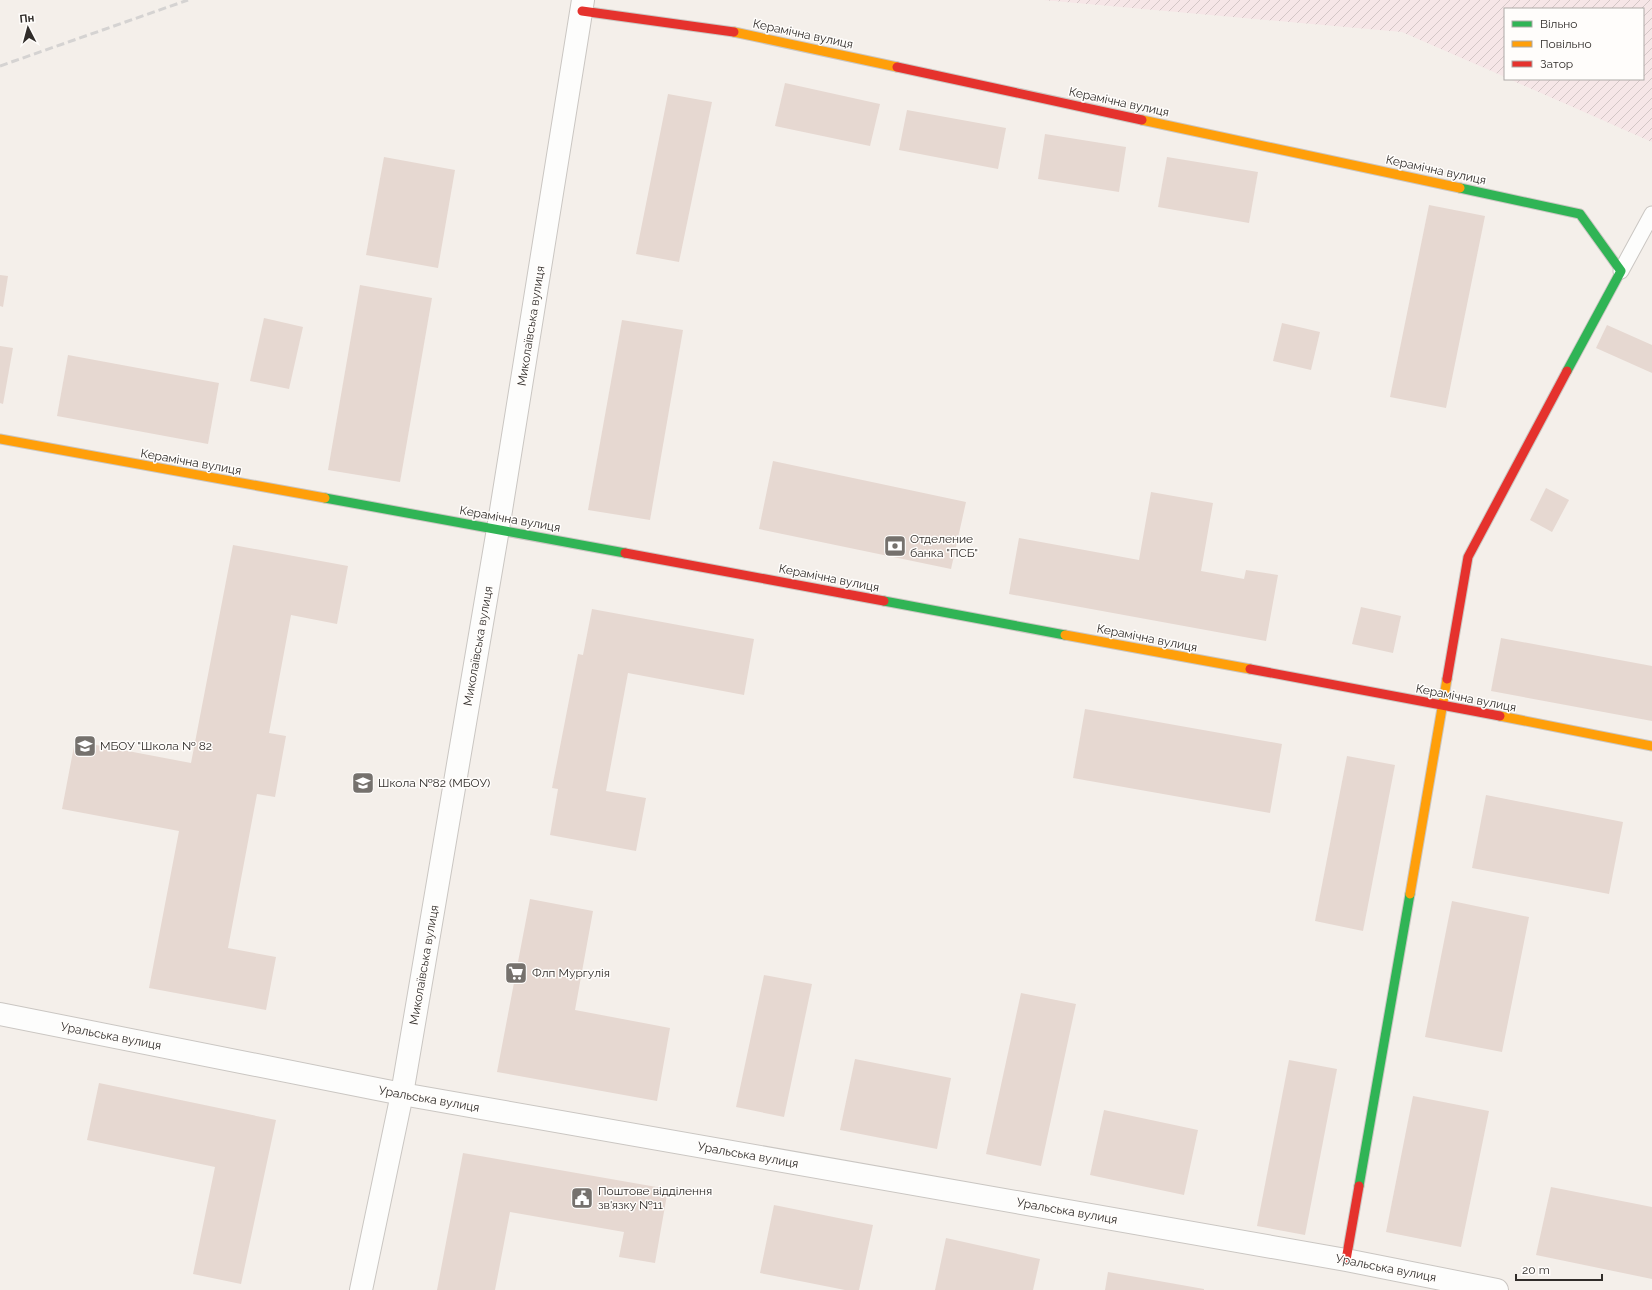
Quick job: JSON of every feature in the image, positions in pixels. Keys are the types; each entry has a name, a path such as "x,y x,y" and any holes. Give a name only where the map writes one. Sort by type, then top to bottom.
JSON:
{"street":[{"name":"Керамічна вулиця","path":"587,4 732,32 1580,214 1621,271"},
{"name":"Миколаївська вулиця","path":"361,1290 402,1094 587,4"},
{"path":"1346,1260 1468,557 1621,271"},
{"name":"Керамічна вулиця","path":"0,439 498,529 1442,705 1652,746"},
{"name":"Уральська вулиця","path":"0,1014 402,1094 1346,1260 1497,1290"}],"lane":[{"path":"1621,271 1652,214"}],"shaded area":[{"path":"1043,0 1652,0 1652,142 1511,80 1644,80 1644,8 1504,8 1504,77 1402,32"}],"building":[{"path":"785,83 880,104 870,146 775,126"},
{"path":"668,94 712,102 679,262 636,254"},
{"path":"907,110 1006,128 998,169 899,150"},
{"path":"1045,134 1126,147 1119,192 1038,179"},
{"path":"384,157 455,170 438,268 366,255"},
{"path":"1167,157 1258,172 1249,223 1158,207"},
{"path":"1429,205 1485,216 1446,408 1390,397"},
{"path":"0,275 8,276 3,307 0,306"},
{"path":"360,285 432,298 400,482 328,470"},
{"path":"264,318 303,327 289,389 250,381"},
{"path":"622,320 683,330 650,520 588,510"},
{"path":"1282,323 1320,332 1311,370 1273,361"},
{"path":"1607,325 1652,345 1652,373 1596,348"},
{"path":"0,346 13,348 3,404 0,403"},
{"path":"68,355 219,383 208,444 57,416"},
{"path":"773,461 966,502 951,569 759,529"},
{"path":"1546,488 1569,500 1552,532 1530,520"},
{"path":"1151,492 1213,503 1201,571 1244,579 1246,570 1278,575 1266,641 1009,594 1019,538 1139,560"},
{"path":"233,545 348,566 337,624 291,615 269,733 286,736 275,797 257,794 228,948 276,957 266,1010 149,988 179,831 62,809 75,741 191,763"},
{"path":"1361,607 1401,616 1393,653 1352,644"},
{"path":"592,609 754,639 744,695 628,673 606,791 646,798 636,851 550,835 558,789 552,788 578,654 583,655"},
{"path":"1501,638 1652,666 1652,721 1491,691"},
{"path":"1085,709 1282,744 1270,813 1073,778"},
{"path":"1347,756 1395,765 1363,931 1315,921"},
{"path":"1486,795 1623,822 1609,894 1472,868"},
{"path":"530,899 593,911 575,1010 670,1028 657,1101 497,1072"},
{"path":"1452,901 1529,917 1502,1052 1425,1037"},
{"path":"764,975 812,984 784,1117 736,1107"},
{"path":"1021,993 1076,1004 1041,1166 986,1154"},
{"path":"855,1059 951,1078 937,1149 840,1130"},
{"path":"1289,1060 1337,1069 1305,1235 1257,1226"},
{"path":"99,1083 276,1120 241,1284 193,1274 215,1167 87,1140"},
{"path":"1413,1096 1489,1111 1461,1247 1386,1232"},
{"path":"1104,1110 1198,1130 1184,1195 1090,1175"},
{"path":"463,1153 668,1189 655,1263 619,1257 624,1232 510,1212 495,1290 437,1290"},
{"path":"1551,1187 1652,1207 1652,1279 1536,1255"},
{"path":"774,1205 873,1225 859,1290 845,1290 760,1273"},
{"path":"946,1238 1040,1259 1033,1290 935,1290"},
{"path":"1108,1272 1204,1289 1204,1290 1105,1290"}],"railway":[{"path":"0,66 188,0"}],"traffic: fast":[{"path":"1460,188 1580,214 1621,271 1567,371"},
{"path":"325,498 625,553"},
{"path":"884,601 1065,635"},
{"path":"1359,1186 1410,894"}],"traffic: slow":[{"path":"734,32 897,67"},
{"path":"1142,120 1460,188"},
{"path":"0,439 325,498"},
{"path":"1065,635 1250,669"},
{"path":"1410,894 1447,679"},
{"path":"1500,716 1652,746"}],"traffic: jam":[{"path":"582,11 734,32"},
{"path":"897,67 1142,120"},
{"path":"1447,679 1468,557 1567,371"},
{"path":"625,553 884,601"},
{"path":"1250,669 1500,716"},
{"path":"1346,1260 1359,1186"}],"place":[{"name":"Отделение банка \"ПСБ\"","path":"895,546"},
{"name":"МБОУ \"Школа № 82","path":"85,746"},
{"name":"Школа №82 (МБОУ)","path":"363,783"},
{"name":"Флп Мургулія","path":"516,973"},
{"name":"Поштове відділення зв'язку №11","path":"582,1198"}]}
